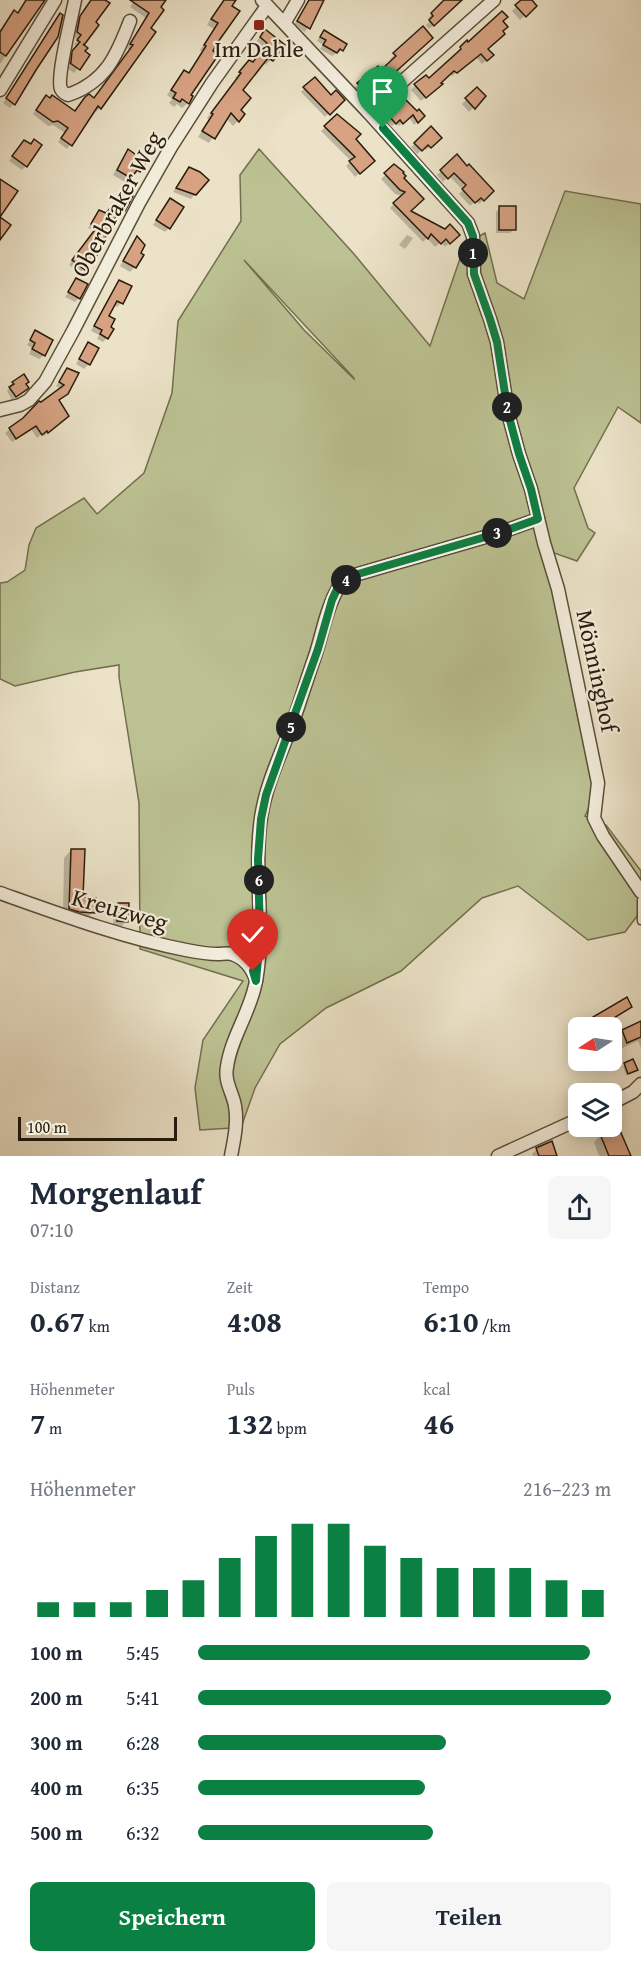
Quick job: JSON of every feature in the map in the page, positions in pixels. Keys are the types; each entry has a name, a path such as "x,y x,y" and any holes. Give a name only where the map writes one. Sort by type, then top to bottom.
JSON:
{"street":[{"path":"0,90 55,0"},
{"path":"75,0 60,73 60,87 68,94 93,84 118,52 130,21"},
{"path":"285,22 298,0"},
{"path":"368,112 494,0"},
{"name":"Mönninghof","path":"264,3 285,22 468,223 473,236 474,274 497,342 508,413 558,589 598,783 594,818 603,836 641,892"},
{"name":"Oberbraker Weg","path":"0,410 29,400 45,382 171,147 264,3"},
{"path":"231,1156 236,1129 235,1106 228,1087 226,1068 256,981 260,937 258,859 261,819 266,795 338,587 358,574 499,533 538,519"},
{"name":"Kreuzweg","path":"0,893 54,913 147,940 186,950 232,954"},
{"path":"256,981 248,963 232,954 260,937"},
{"path":"622,1098 641,1084"},
{"path":"498,1156 568,1124"}],"lane":[{"path":"641,900 641,921"}],"green space":[{"path":"259,149 354,254 430,346 465,244 485,233 497,283 524,299 565,191 641,204 641,423 618,407 574,488 588,528 595,533 577,561 554,553 548,540 550,580 579,723 595,783 595,794 585,816 606,825 641,871 641,911 625,932 588,940 518,886 482,898 401,971 326,1008 280,1044 255,1088 238,1136 232,1128 200,1130 195,1088 203,1040 243,981 140,949 139,803 119,665 75,672 15,686 0,679 0,583 7,582 25,570 29,545 36,528 84,498 97,514 144,473 172,393 178,321 241,221 240,175","holes":["244,260 354,378 304,330"]}],"building":[{"path":"26,0 45,0 6,56 0,52 0,32 14,10 18,13"},
{"path":"91,0 105,0 110,3 96,22 99,25 84,45 88,48 85,51 90,55 80,70 70,63 72,51 80,42 77,40 81,35 77,32 80,16"},
{"path":"130,0 166,0 161,7 164,10 151,28 156,32 101,109 98,106 72,146 61,138 68,128 58,121 53,122 36,110 46,95 50,98 52,95 75,111 89,94 94,98 133,45 130,44 149,13"},
{"path":"224,0 236,0 232,6 240,11 213,51 219,54 191,95 193,96 189,104 182,99 180,102 173,98 176,93 171,90 184,70 189,73 206,46 204,45 218,23 211,19"},
{"path":"309,0 324,0 310,29 297,21"},
{"path":"444,0 462,0 434,26 429,20 433,16 431,13"},
{"path":"521,0 532,0 537,6 526,17 515,5"},
{"path":"502,11 508,17 503,21 508,27 503,31 505,34 488,49 494,55 487,61 481,54 457,73 454,71 426,98 414,84 426,75 429,78 461,49 460,47 467,40 468,42"},
{"path":"60,13 63,15 58,37 15,105 6,98"},
{"path":"423,26 433,38 369,96 357,83 378,66 381,70 396,56 393,53"},
{"path":"265,29 285,45 273,61 268,58 243,90 251,98 241,110 245,114 239,122 231,113 215,139 202,131 213,114 211,113 241,73 239,72 249,60 253,62 267,43 260,37"},
{"path":"324,30 347,44 343,51 340,49 337,53 323,45 326,40 320,37"},
{"path":"315,77 331,95 336,90 345,100 330,115 303,87"},
{"path":"477,87 486,96 475,109 465,98"},
{"path":"405,99 425,116 418,123 413,115 403,124 400,120 396,124 388,115"},
{"path":"337,114 361,134 356,139 375,161 360,174 349,161 355,157 324,126"},
{"path":"431,126 442,138 431,148 428,145 422,151 414,143"},
{"path":"34,139 42,145 27,167 12,156 24,140 31,144"},
{"path":"128,149 146,162 140,172 137,170 132,177 117,170"},
{"path":"457,154 494,191 484,201 481,198 475,203 462,189 466,185 454,173 448,179 440,170"},
{"path":"394,164 404,172 406,176 404,178 424,199 411,211 445,229 450,224 460,235 450,244 446,239 441,244 431,234 428,239 393,203 405,192 400,190 384,173"},
{"path":"189,167 200,172 209,180 196,195 176,188"},
{"path":"0,179 18,191 0,217"},
{"path":"124,191 133,196 125,211 120,209 98,248 101,250 85,270 72,260 97,227 91,224 99,210 106,213 113,205 116,206"},
{"path":"170,198 184,207 170,229 156,220"},
{"path":"499,206 516,206 516,230 499,230"},
{"path":"0,217 11,225 0,240"},
{"path":"137,236 145,245 141,253 144,255 136,268 123,261"},
{"path":"76,278 88,284 80,299 68,292"},
{"path":"119,280 132,286 123,304 117,301 109,316 115,319 111,327 114,329 108,339 100,334 102,330 94,326"},
{"path":"35,330 53,340 45,356 32,349 35,343 30,340"},
{"path":"88,342 99,348 90,365 79,359"},
{"path":"67,368 79,373 68,394 59,400 69,416 48,433 47,431 42,435 36,426 16,439 9,428 23,418 39,401 41,402 64,385 59,382"},
{"path":"24,374 29,382 26,384 29,388 16,397 9,387 14,384 12,382"},
{"path":"71,849 85,849 83,897 96,898 95,913 69,909"},
{"path":"118,903 129,903 128,922 117,921"},
{"path":"627,997 632,1007 616,1017 593,1017"},
{"path":"641,1021 641,1037 627,1043 622,1030"},
{"path":"633,1059 638,1070 628,1074 624,1063"},
{"path":"622,1135 631,1156 609,1156 601,1137"},
{"path":"552,1141 557,1156 539,1156 536,1148"}],"place":[{"name":"Im Dahle","path":"259,25"}],"route":[{"path":"253,971 256,981 260,937 258,859 261,819 266,795 338,587 358,574 499,533 538,519 508,413 497,342 474,274 473,236 468,223 383,128"}]}
